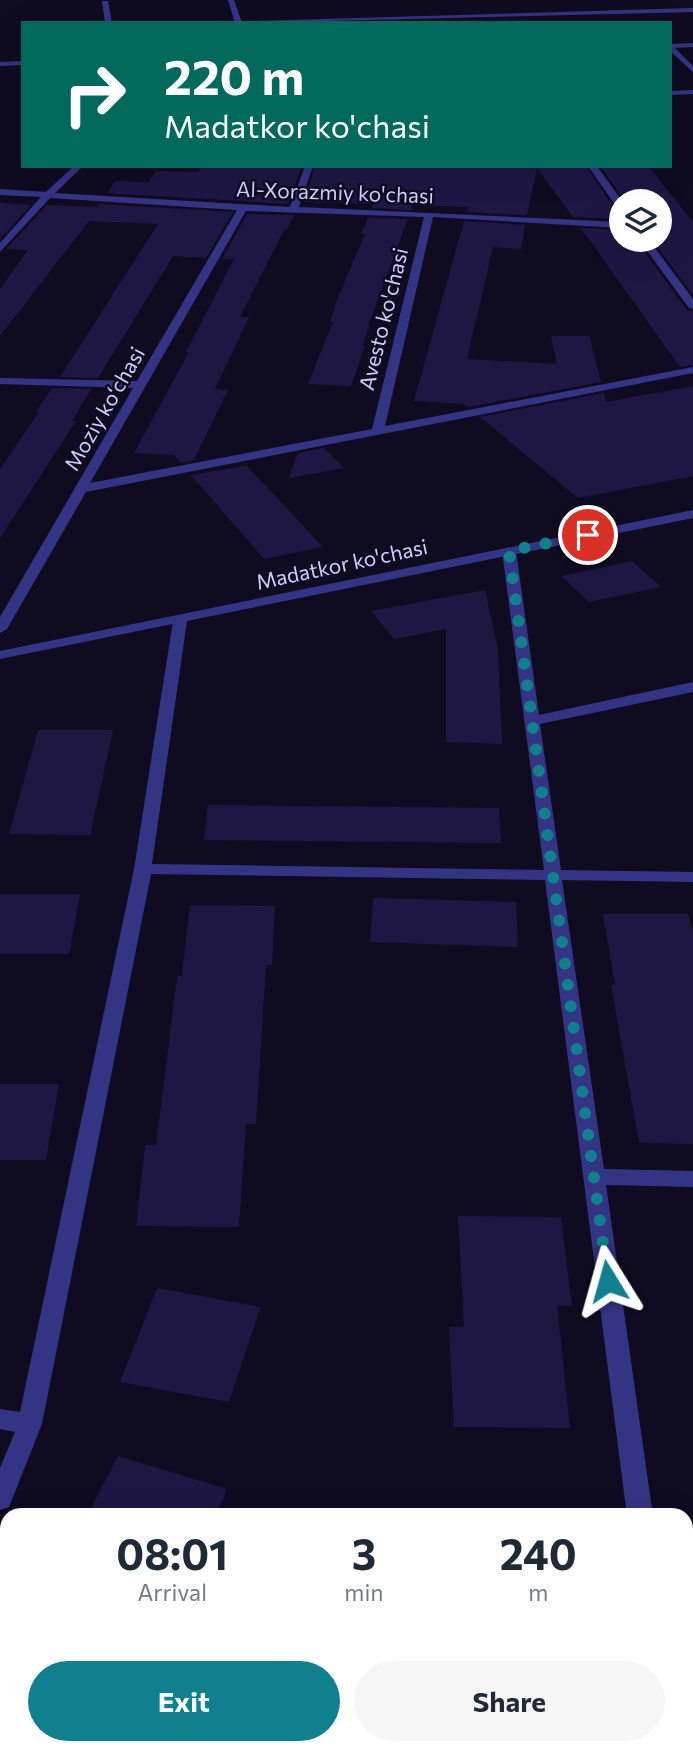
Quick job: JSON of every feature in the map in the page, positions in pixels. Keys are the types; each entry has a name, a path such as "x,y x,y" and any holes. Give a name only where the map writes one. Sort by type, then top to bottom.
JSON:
{"street":[{"path":"232,0 238,21"},
{"path":"105,1 109,21"},
{"path":"319,21 693,10"},
{"path":"672,46 693,45"},
{"path":"672,48 693,70"},
{"path":"0,64 21,63"},
{"path":"672,93 693,92"},
{"path":"0,249 48,195 77,168"},
{"path":"293,209 308,168"},
{"path":"593,168 609,190"},
{"name":"Al-Xorazmiy ko'chasi","path":"0,192 243,208 429,214 609,224"},
{"name":"Moziy ko‘chasi","path":"0,629 243,208"},
{"name":"Avesto ko'chasi","path":"377,433 429,214"},
{"path":"654,252 693,306"},
{"path":"80,489 377,433 693,369"},
{"path":"0,381 141,385"},
{"name":"Madatkor ko'chasi","path":"0,655 180,621 693,514"},
{"path":"509,551 639,1508"},
{"path":"0,1499 30,1424 143,869 180,621"},
{"path":"533,721 693,687"},
{"path":"143,869 693,877"},
{"path":"594,1177 693,1179"},
{"path":"0,1419 30,1424"}],"building":[{"path":"201,168 301,168 288,204 107,193 115,181 149,182 156,171 198,172"},
{"path":"314,168 537,168 527,215 467,212 469,207 413,205 411,210 372,208 373,204 304,202"},
{"path":"537,168 587,168 609,200 609,218 573,217"},
{"path":"601,168 650,168 666,189 616,189"},
{"path":"672,196 693,222 693,295 661,252 672,252"},
{"path":"0,203 31,205 0,239"},
{"path":"99,204 233,212 206,258 173,256 98,378 60,377 158,224 89,221 0,336 0,289 28,250 6,249 47,205 97,207"},
{"path":"247,214 294,215 240,317 249,317 215,389 228,390 194,460 181,463 174,455 134,453 189,352 186,352 234,259 222,259"},
{"path":"368,218 408,219 368,326 362,346 365,346 351,386 308,384 333,322 330,322 336,302 365,234 361,234"},
{"path":"464,221 525,225 521,249 493,247 467,359 557,364 551,336 589,336 601,382 468,407 464,404 414,401"},
{"path":"581,228 609,229 609,252 645,252 687,310 693,311 693,365 680,367"},
{"path":"693,386 693,476 578,498 480,417 604,393 606,402"},
{"path":"52,388 91,389 72,421 76,421 0,538 0,469"},
{"path":"324,448 344,468 289,478 298,453"},
{"path":"247,466 323,547 264,559 191,475"},
{"path":"632,561 661,587 589,602 561,576"},
{"path":"485,590 498,649 502,744 446,742 446,629 394,639 371,611"},
{"path":"38,730 113,730 90,835 9,834"},
{"path":"208,805 499,808 501,843 204,840"},
{"path":"0,894 80,894 69,954 0,954"},
{"path":"373,898 516,902 518,947 370,942"},
{"path":"190,905 275,906 272,965 266,965 256,1124 246,1124 239,1227 136,1226 145,1145 156,1145 177,976 182,976"},
{"path":"603,914 688,914 693,934 693,1144 639,1143 611,985 615,985"},
{"path":"0,1084 59,1084 46,1160 0,1160"},
{"path":"458,1216 561,1217 572,1306 557,1306 570,1428 454,1427 449,1327 464,1327"},
{"path":"157,1288 261,1307 229,1402 120,1382"},
{"path":"118,1456 227,1489 219,1508 91,1508"}],"route":[{"path":"588,535 509,551 608,1281"}]}
